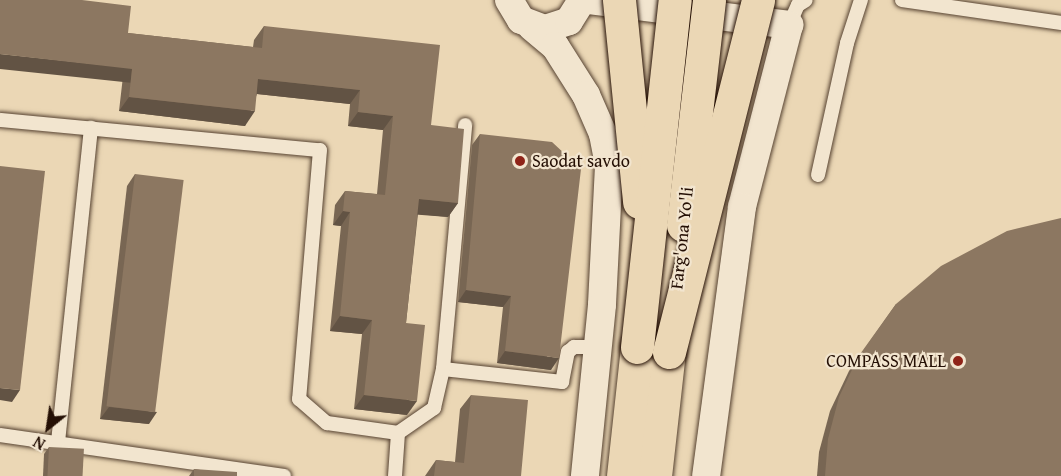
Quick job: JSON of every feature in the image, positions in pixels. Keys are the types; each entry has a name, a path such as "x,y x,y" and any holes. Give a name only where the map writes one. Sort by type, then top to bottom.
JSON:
{"main road":[{"path":"619,0 653,350"},
{"name":"Farg'ona Yo'li","path":"655,476 653,350 675,0"},
{"name":"Farg'ona Yo'li","path":"623,476 653,350 708,0"},
{"path":"653,350 758,0"}],"street":[{"path":"513,9 558,28 569,21 582,0"},
{"path":"589,0 789,25 742,207 706,476"},
{"path":"513,9 555,46 586,95 603,134 609,166 598,348 585,476"},
{"path":"608,198 645,159 679,150 698,156 722,173 742,207"}],"lane":[{"path":"789,25 798,5 806,0"},
{"path":"818,175 847,43 861,0"},
{"path":"902,0 1061,23"},
{"path":"0,120 320,150 299,399 327,423 398,432 434,408 443,369 465,125"},
{"path":"58,442 91,128"},
{"path":"443,369 562,382 568,352 574,347 598,348"},
{"path":"395,476 398,432"},
{"path":"0,435 284,476"}],"building":[{"path":"0,0 82,0 131,6 128,33 262,48 264,26 440,45 431,125 464,129 458,203 419,199 406,323 425,325 417,401 364,395 372,320 340,316 350,212 343,211 345,191 385,195 393,116 358,112 360,90 258,79 255,111 129,97 132,69 0,54"},
{"path":"480,134 552,142 581,169 559,358 505,351 511,296 466,290"},
{"path":"0,166 45,171 20,390 0,388"},
{"path":"135,174 184,180 155,412 106,406"},
{"name":"COMPASS MALL","path":"1061,218 1061,476 825,476 828,439 839,397 858,357 896,304 941,266 1007,231"},
{"path":"471,395 528,400 521,476 434,476 436,460 464,463"},
{"path":"49,447 84,449 83,476 47,476"},
{"path":"194,469 237,472 237,476 194,476"}],"place":[{"name":"Saodat savdo","path":"520,161"},
{"name":"COMPASS MALL","path":"958,361"}]}
